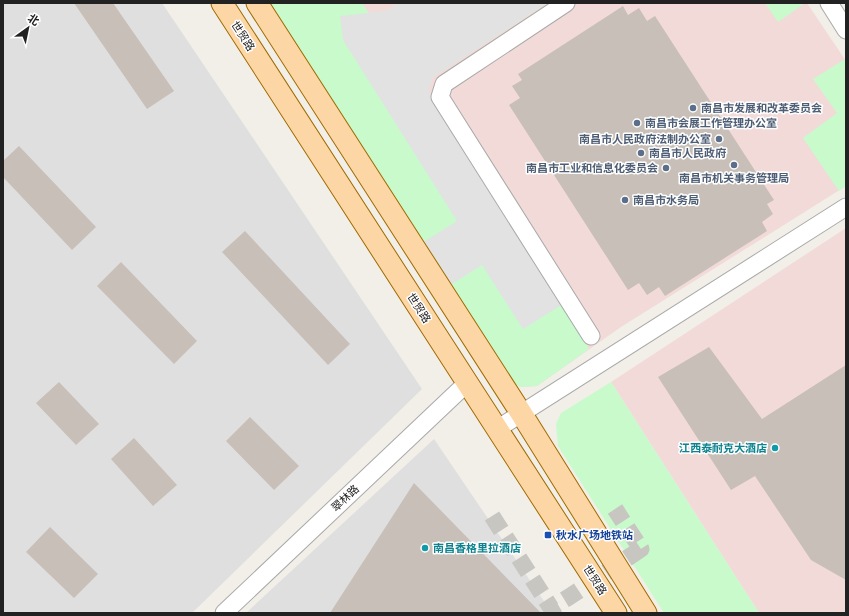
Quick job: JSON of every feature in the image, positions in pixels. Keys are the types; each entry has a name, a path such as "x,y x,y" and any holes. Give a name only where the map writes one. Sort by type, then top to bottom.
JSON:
{"main road":[{"name":"世贸路","path":"222,3 616,613"},
{"path":"257,3 521,413 646,613"}],"street":[{"path":"566,3 444,84 440,97 591,336"},
{"path":"829,3 846,30"},
{"path":"497,429 846,207"},
{"name":"翠林路","path":"224,613 467,383"}],"shaded area":[{"path":"3,3 162,3 422,389 192,613 3,613"},
{"path":"262,3 807,3 846,61 846,186 621,327 537,386 520,387"},
{"path":"399,3 547,3 433,77 428,91 563,304 523,329 482,265 441,291 414,248 457,221 343,40 340,16 387,11"},
{"path":"846,228 846,613 759,613 611,382"},
{"path":"434,439 552,613 246,613"}],"green space":[{"path":"262,3 362,3 369,13 387,11 399,3 547,3 433,77 428,91 563,304 589,349 537,386 520,387 509,380"},
{"path":"765,3 805,3 778,22"},
{"path":"845,59 846,186 839,191 803,138 837,113 813,79"},
{"path":"611,382 759,613 664,613 558,446 556,424 561,413"}],"building":[{"path":"74,3 113,3 174,91 147,109"},
{"name":"南昌市人民政府","path":"623,6 628,15 639,8 647,21 655,16 774,200 767,204 773,214 762,222 767,231 665,296 659,287 647,295 639,283 628,290 509,105 520,98 512,86 522,80 518,74"},
{"path":"19,146 96,227 72,250 3,177 3,161"},
{"path":"245,231 350,344 328,365 222,252"},
{"path":"121,262 197,341 174,364 97,286"},
{"name":"江西泰耐克大酒店","path":"709,347 762,419 846,365 846,580 811,560 755,476 731,490 658,377"},
{"path":"59,382 99,424 76,445 36,403"},
{"path":"250,417 299,466 274,490 226,441"},
{"path":"134,438 177,485 153,506 111,459"},
{"name":"南昌香格里拉酒店","path":"414,483 541,613 330,613"},
{"path":"50,527 98,574 74,598 26,552"}],"tunnel":[{"path":"492,516 551,608 641,549 615,509"}],"place":[{"name":"南昌市发展和改革委员会","path":"693,108"},
{"name":"南昌市会展工作管理办公室","path":"637,123"},
{"name":"南昌市人民政府法制办公室","path":"719,139"},
{"name":"南昌市人民政府","path":"641,153"},
{"name":"南昌市机关事务管理局","path":"734,165"},
{"name":"南昌市工业和信息化委员会","path":"666,168"},
{"name":"南昌市水务局","path":"625,200"},
{"name":"江西泰耐克大酒店","path":"775,448"},
{"name":"秋水广场地铁站","path":"548,535"},
{"name":"南昌香格里拉酒店","path":"425,548"}]}
